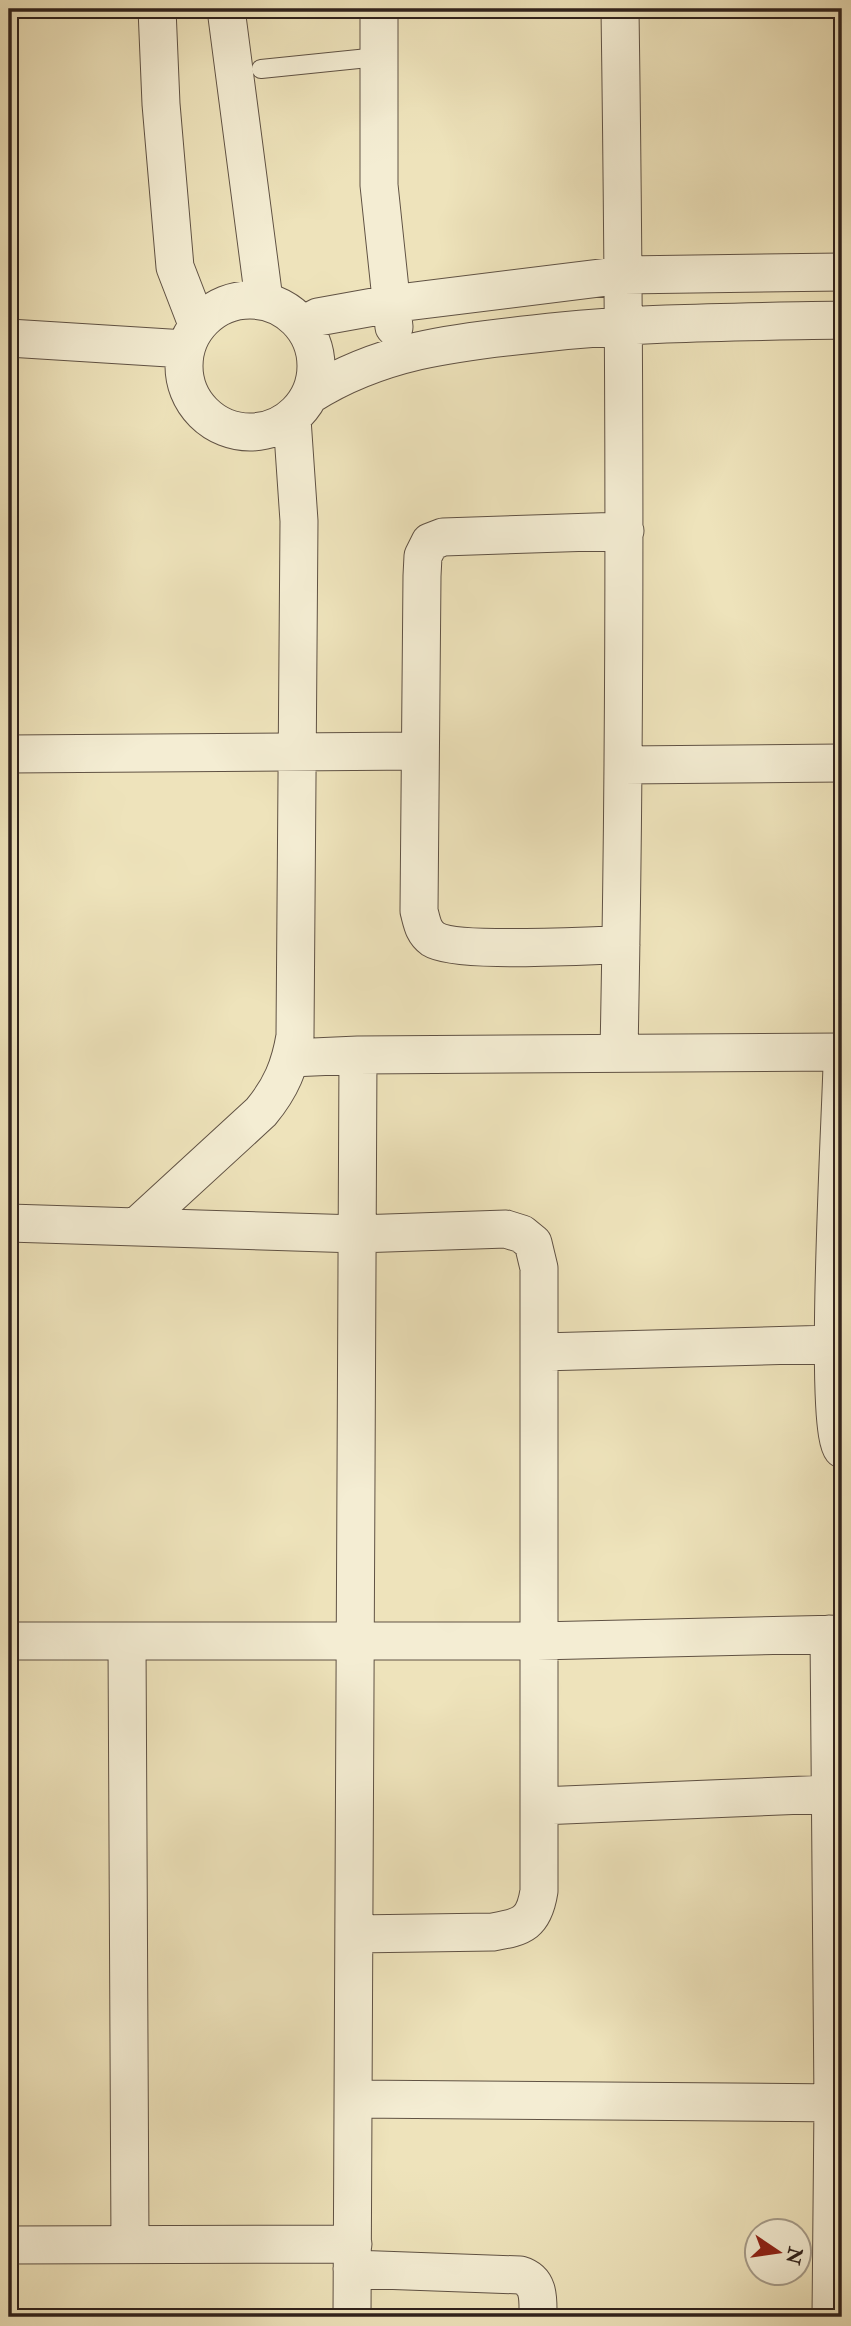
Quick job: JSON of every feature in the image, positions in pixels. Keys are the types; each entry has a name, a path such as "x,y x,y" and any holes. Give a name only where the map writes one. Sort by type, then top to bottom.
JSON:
{"street":[{"path":"157,9 161,104 175,267 191,337 185,383 202,414 231,431 265,432 354,372 442,344 625,323 842,320"},
{"path":"226,9 264,300"},
{"path":"379,9 379,186 390,304 399,356"},
{"path":"619,1052 625,531 620,9"},
{"path":"303,325 318,317 390,304 624,275 842,272"},
{"path":"9,338 191,337 216,308 239,299 264,300 286,309 303,325 314,347 316,371 301,407 295,1036 291,1058 275,1096 261,1112 138,1225"},
{"path":"621,945 470,946 434,940 424,929 419,911 420,751 423,556 430,542 460,534 625,531"},
{"path":"9,754 420,751"},
{"path":"624,765 842,763"},
{"path":"291,1058 619,1052 842,1052"},
{"path":"352,2317 358,1055"},
{"path":"842,1064 833,1343 836,1431 842,1449"},
{"path":"9,1223 357,1234 506,1229 522,1234 533,1243 538,1255 541,1352 537,1641 540,1806 539,1891 536,1909 528,1921 513,1929 493,1932 354,1934"},
{"path":"541,1352 833,1343"},
{"path":"9,1641 537,1641 836,1634 831,1794 838,2103 831,2317"},
{"path":"127,1642 130,2244"},
{"path":"540,1806 831,1794"},
{"path":"353,2099 838,2103"},
{"path":"9,2245 130,2244 352,2257 520,2275 527,2277 537,2288 538,2317"}],"lane":[{"path":"261,69 378,57"}]}
